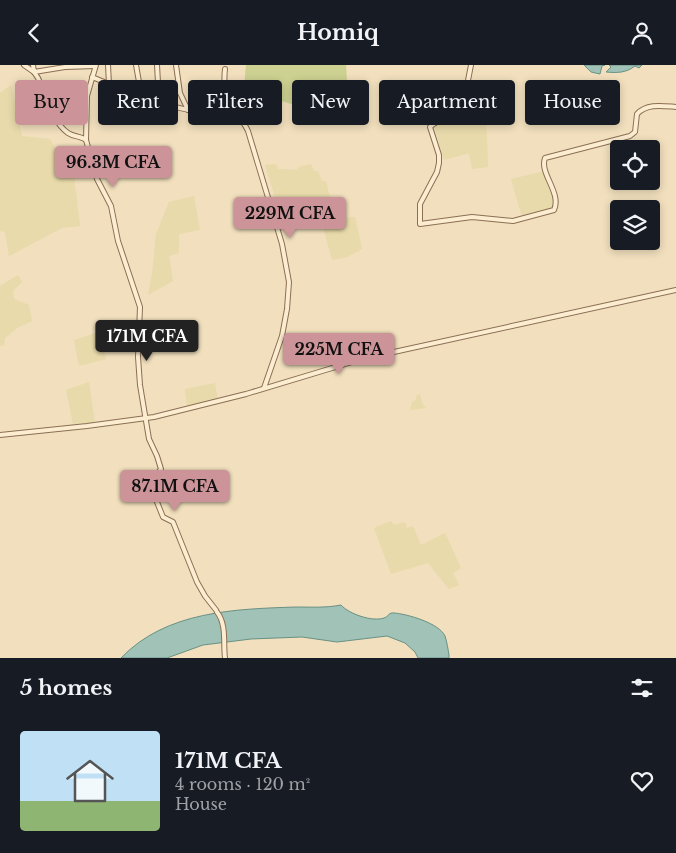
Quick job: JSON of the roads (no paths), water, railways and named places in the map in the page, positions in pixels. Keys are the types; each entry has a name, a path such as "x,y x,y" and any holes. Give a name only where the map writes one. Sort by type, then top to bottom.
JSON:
{"street":[{"path":"24,65 34,72"},
{"path":"33,65 34,72 61,125 70,135 84,137 86,140"},
{"path":"108,65 108,80"},
{"path":"136,65 138,80"},
{"path":"157,65 158,80"},
{"path":"176,65 180,93 188,110"},
{"path":"471,65 462,111 450,118 434,123 430,127 440,161 437,172 420,204 420,224 472,217 513,221 554,210 555,198 544,166 546,158 630,136 635,132 635,117 645,108 657,106 676,107"},
{"path":"34,72 56,66 96,66 86,107 86,140 95,173 111,206 118,241 140,307 138,369 149,439 161,469 154,478 153,483 157,504 163,517 173,522 205,596 221,616 225,642 225,658"},
{"path":"224,80 225,69"},
{"path":"92,77 99,80"},
{"path":"178,107 188,110"},
{"path":"244,125 248,131 282,244 289,282 287,309 281,341 264,388"},
{"path":"0,435 146,419 198,407 362,359 676,290"}],"water":[{"path":"584,65 605,65 602,66 600,74 591,72"},
{"path":"609,65 642,65 639,68 635,66 621,72 606,72 611,67"},
{"path":"341,605 349,611 367,618 379,619 394,613 407,615 430,623 442,631 445,636 449,658 418,658 415,652 405,643 387,636 337,642 302,637 251,639 203,645 167,658 121,658 139,642 159,630 202,616 249,609"}]}
